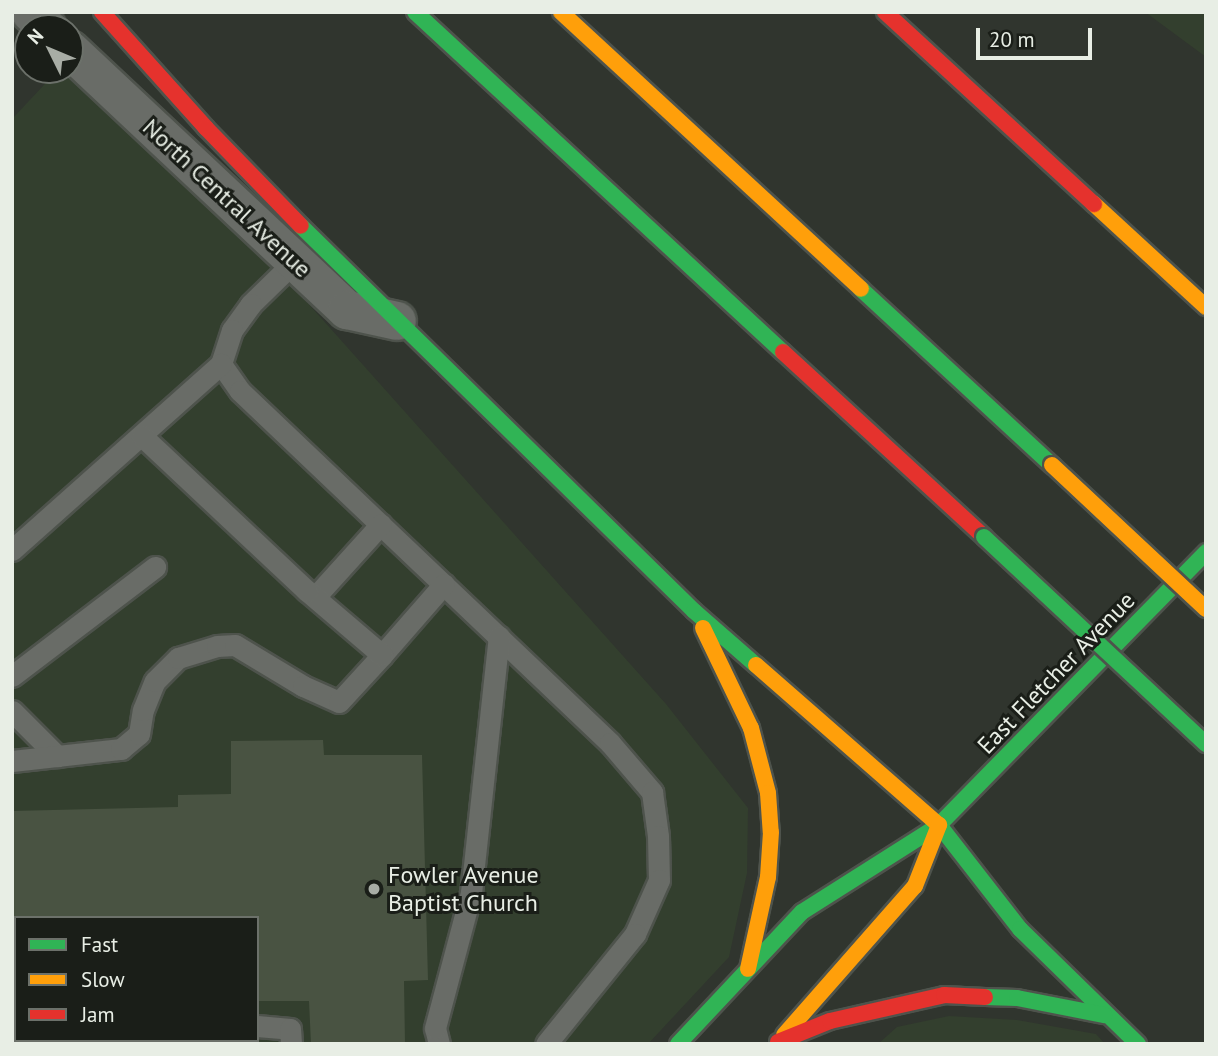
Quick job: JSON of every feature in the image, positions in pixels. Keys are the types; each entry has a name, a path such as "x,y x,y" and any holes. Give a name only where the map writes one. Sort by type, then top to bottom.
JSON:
{"main road":[{"path":"102,12 206,128 397,321 694,611 939,825 1020,929 1104,1015 1138,1044"},
{"path":"415,12 1206,744"},
{"path":"561,12 1206,608"},
{"path":"885,12 1158,260 1206,307"},
{"path":"1158,260 1194,269"},
{"name":"East Fletcher Avenue","path":"678,1044 802,912 939,825 1206,552"},
{"path":"694,611 751,728 768,793 771,832 768,877 748,968"},
{"name":"East Fletcher Avenue","path":"777,1043 915,886 939,825"},
{"path":"777,1043 830,1021 944,995 1017,999 1104,1015"}],"street":[{"name":"North Central Avenue","path":"84,63 347,310 397,321"}],"lane":[{"path":"12,550 221,363 232,330 251,304 295,261"},
{"path":"221,363 240,391 610,743 652,792 658,836 659,880 635,934 546,1044"},
{"path":"142,436 315,597 382,655"},
{"path":"315,597 381,524"},
{"path":"12,676 155,567"},
{"path":"12,761 121,748 139,734 143,710 155,681 177,658 217,646 235,645 303,686 339,702 444,584"},
{"path":"439,1044 435,1028 471,894 499,637"},
{"path":"12,711 57,756"},
{"path":"259,1026 290,1029 291,1044"},
{"path":"54,1044 100,1042"}],"shaded area":[{"path":"1145,12 1206,12 1206,57"},
{"path":"84,53 666,704 748,808 747,873 729,957 648,1044 12,1044 12,119 45,84 84,84"},
{"path":"949,1016 1017,1020 1096,1034 1105,1044 878,1044 897,1027"}],"building":[{"path":"323,740 324,755 422,755 428,980 404,981 405,1044 311,1044 309,1001 259,1001 259,916 12,918 12,811 178,807 178,795 231,794 231,741"}],"traffic: fast":[{"path":"415,12 783,352"},
{"path":"301,226 694,611 756,665"},
{"path":"861,289 1052,465"},
{"path":"984,537 1206,744"},
{"path":"678,1044 802,912 939,825 1206,552"},
{"path":"939,825 1020,929 1138,1044"},
{"path":"985,997 1017,998 1104,1015"}],"traffic: slow":[{"path":"561,12 861,289"},
{"path":"1094,204 1206,307"},
{"path":"1052,465 1206,609"},
{"path":"703,628 751,728 768,793 771,832 768,877 748,969"},
{"path":"756,665 939,825"},
{"path":"784,1035 915,886 939,825"}],"traffic: jam":[{"path":"102,12 206,128 301,226"},
{"path":"885,12 1094,204"},
{"path":"783,352 984,537"},
{"path":"778,1042 830,1021 944,995 985,997"}],"place":[{"name":"Fowler Avenue Baptist Church","path":"374,889"}]}
